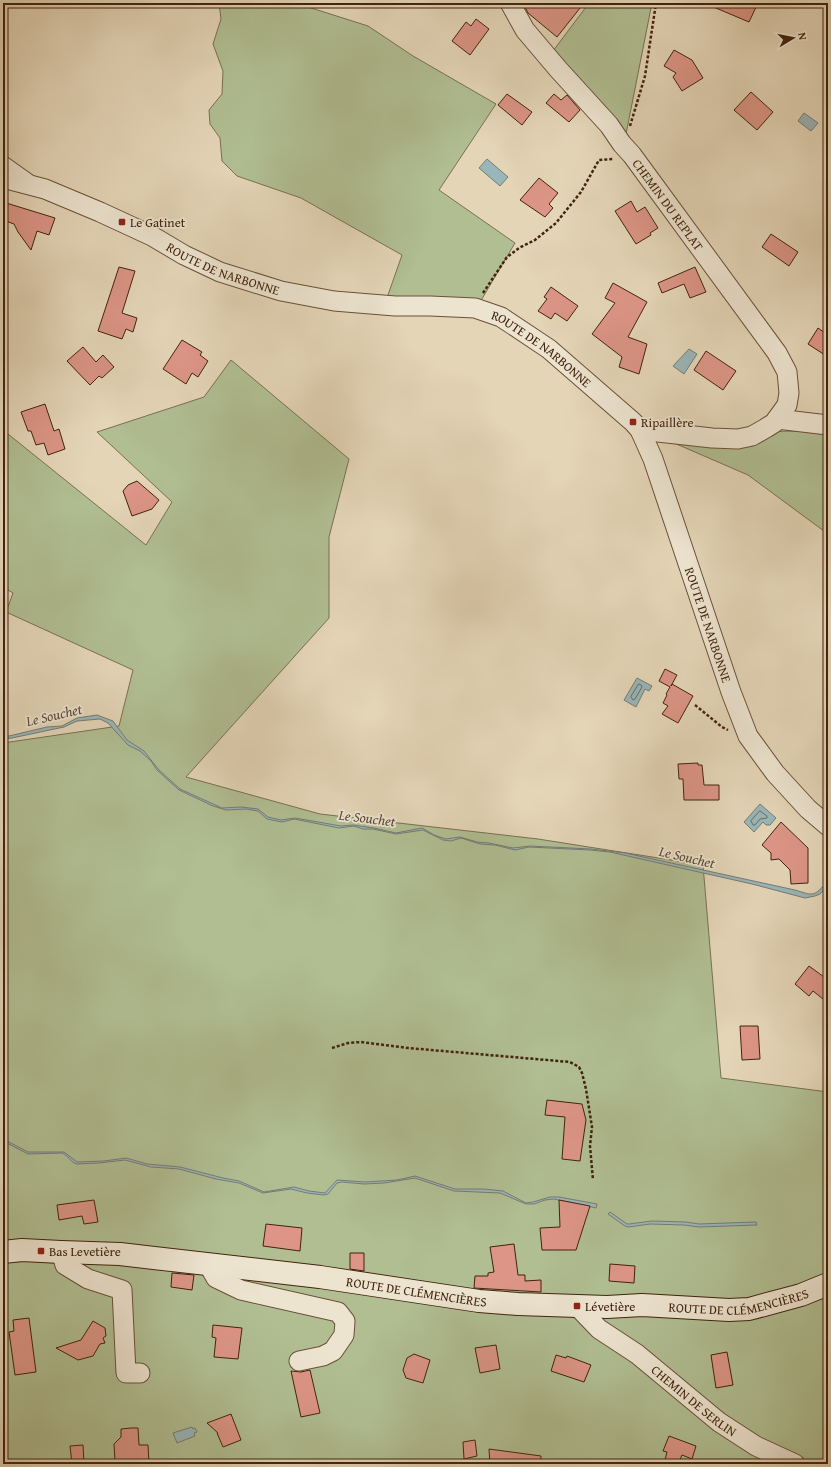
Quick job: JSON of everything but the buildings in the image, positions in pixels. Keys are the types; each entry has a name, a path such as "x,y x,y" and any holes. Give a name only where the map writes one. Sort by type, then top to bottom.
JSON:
{"street":[{"name":"CHEMIN DU REPLAT","path":"510,3 525,30 609,125 622,144 632,155 777,353 787,372 789,394 787,405 774,423 752,436 738,438 712,438 640,430"},
{"name":"ROUTE DE NARBONNE","path":"3,178 45,189 106,214 152,236 220,272 281,291 334,301 395,306 475,308 501,317 549,349 633,422 640,430 653,459 731,692 748,736 780,778 808,810 828,826"},
{"path":"777,419 828,425"},
{"name":"ROUTE DE CLÉMENCIÈRES","path":"3,1252 22,1250 120,1254 320,1278 479,1301 518,1304 607,1307 642,1305 729,1310 749,1309 801,1295 828,1284"},
{"path":"61,1252 65,1265 88,1279 122,1290 126,1372 140,1373"},
{"path":"208,1264 216,1278 241,1290 338,1312 345,1321 344,1335 333,1351 323,1356 299,1361"},
{"name":"CHEMIN DE SERLIN","path":"577,1306 599,1329 637,1354 719,1422 756,1446 795,1464"},
{"path":"599,1329 607,1307"}],"lane":[{"path":"3,160 45,189"}],"path":[{"path":"475,308 507,257 519,248 535,240 556,223 582,192 599,160 619,159 632,155 630,128 645,76 656,3"},
{"path":"695,705 722,727 748,736"},
{"path":"332,1048 348,1043 361,1042 408,1048 570,1062 579,1067 586,1089 592,1127 590,1146 593,1180"}],"green space":[{"path":"219,3 305,3 305,6 368,26 413,56 496,104 439,190 515,243 473,314 382,312 402,255 301,198 237,176 222,161 220,138 210,124 209,110 222,94 223,71 213,44 221,19"},
{"path":"589,3 652,3 626,134 550,55"},
{"path":"231,360 349,459 329,537 329,618 186,777 320,814 538,839 703,865 721,1078 828,1092 828,1464 3,1464 3,743 119,726 133,670 6,612 13,593 3,587 3,430 146,545 172,502 97,432 204,397"},
{"path":"800,431 828,435 828,534 748,475 651,433"}],"water":[{"path":"804,113 818,123 811,131 798,121"},
{"path":"487,159 508,177 500,186 479,168"},
{"path":"689,349 697,354 684,374 673,366"},
{"path":"637,678 652,686 649,691 645,689 636,707 624,700"},
{"path":"97,715 113,721 127,740 144,751 159,770 180,789 222,808 241,807 258,809 268,817 281,820 295,818 341,826 353,825 374,828 396,833 422,828 434,835 446,839 460,837 477,842 489,843 513,848 530,846 591,849 625,853 810,894 813,894 819,890 828,881 828,885 820,894 805,898 752,884 610,852 529,847 515,850 495,845 480,844 461,838 451,841 443,840 423,830 396,834 373,829 363,829 354,826 339,828 294,819 282,822 267,819 258,811 246,809 226,810 213,806 179,790 157,770 151,761 140,751 128,745 108,723 100,719 77,721 64,727 3,739 3,736 9,736 47,727 62,726 77,718"},
{"path":"760,804 776,818 770,825 766,825 763,822 754,832 744,822"},
{"path":"3,1139 28,1152 64,1152 77,1162 104,1161 126,1158 147,1164 180,1167 239,1181 264,1192 294,1187 325,1193 337,1180 365,1182 397,1180 415,1176 455,1189 484,1189 503,1191 526,1203 550,1197 559,1197 597,1204 596,1208 554,1199 545,1200 534,1204 526,1204 500,1193 454,1191 415,1178 384,1183 364,1184 342,1182 337,1183 328,1194 324,1195 291,1189 263,1193 239,1183 216,1179 179,1169 151,1167 125,1160 77,1164 62,1153 28,1154 3,1141"},
{"path":"610,1212 627,1224 652,1221 699,1224 756,1222 757,1225 699,1227 650,1224 628,1227 608,1214"},
{"path":"192,1427 193,1429 195,1428 197,1432 194,1433 195,1436 177,1443 173,1433"}],"place":[{"name":"Le Gatinet","path":"122,222"},
{"name":"Ripaillère","path":"633,422"},
{"name":"Bas Levetière","path":"41,1251"},
{"name":"Lévetière","path":"577,1306"}],"water label":[{"name":"Le Souchet","path":"54,715"},
{"name":"Le Souchet","path":"367,818"},
{"name":"Le Souchet","path":"687,857"}]}
